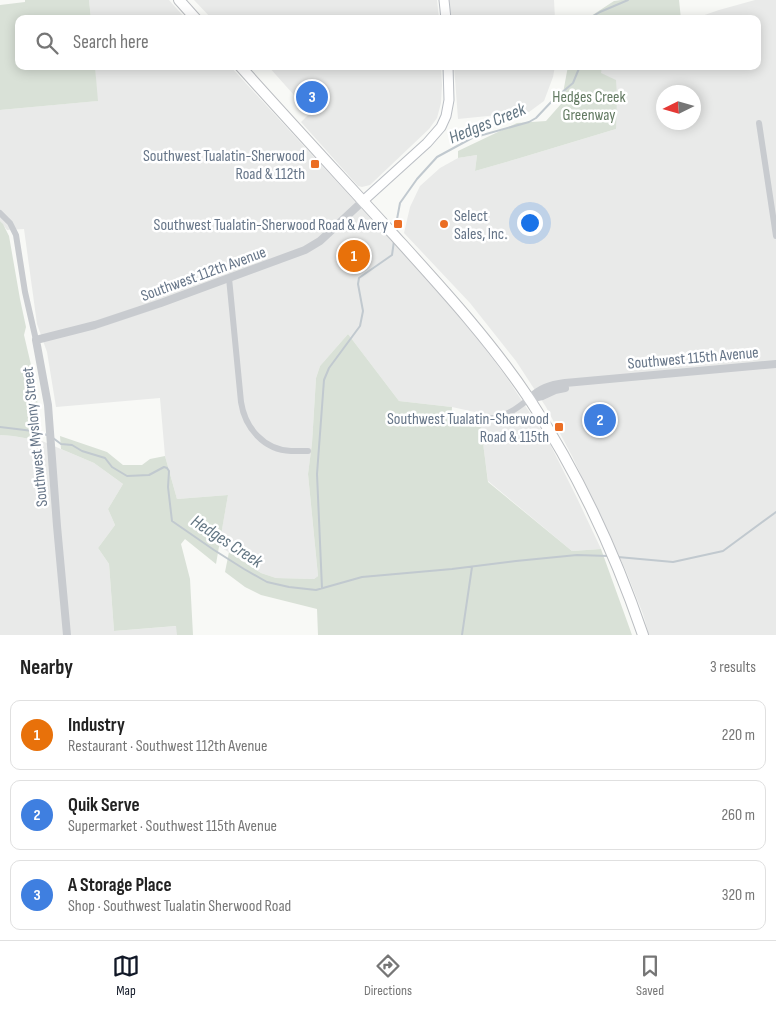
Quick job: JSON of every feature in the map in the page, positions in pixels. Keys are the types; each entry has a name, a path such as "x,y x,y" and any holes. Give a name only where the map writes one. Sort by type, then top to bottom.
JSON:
{"highway":[{"path":"179,0 192,15"},
{"path":"244,70 453,300 529,399 578,482 593,512 620,573 643,635"}],"main road":[{"path":"444,0 446,15"},
{"path":"363,201 427,143 441,127 446,116 449,100 448,70"}],"street":[{"path":"758,123 776,236"},
{"name":"Southwest 112th Avenue","path":"36,340 95,325 310,248 363,201"},
{"name":"Southwest Myslony Street","path":"0,213 10,223 16,235 25,292 48,405 67,635"},
{"path":"229,278 242,409 248,424 259,438 276,448 308,451"},
{"name":"Southwest 115th Avenue","path":"454,418 496,418 529,399 538,391 552,385 776,364"}],"shaded area":[{"path":"89,0 169,0 182,15 91,15"},
{"path":"194,0 437,0 439,15 208,15"},
{"path":"449,0 554,0 555,15 450,15"},
{"path":"755,0 776,0 776,635 649,635 626,571 572,456 546,407 516,361 470,303 404,233 410,207 420,186 440,168 458,158 477,155 475,171 616,129 600,73 601,70 761,70 761,15 705,15"},
{"path":"95,70 234,70 468,326 507,378 549,442 601,549 572,551 488,481 479,413 452,407 399,401 348,334 320,366 316,378 308,474 318,576 314,579 276,578 261,573 219,546 228,495 177,499 165,456 160,398 56,407 47,352 37,324 24,229 7,230 0,221 0,110 97,101"},
{"path":"272,70 441,70 441,103 437,118 429,129 370,185 358,186 301,122 310,113"},
{"path":"454,70 554,70 544,101 529,112 458,119"},
{"path":"0,435 42,441 94,463 123,484 108,509 115,525 98,548 109,564 114,631 177,626 177,635 0,635"}],"green space":[{"path":"25,0 89,0 91,15 15,15 15,70 95,70 98,101 0,110 0,5 25,2"},
{"path":"679,0 681,15 593,15 614,1"},
{"name":"Hedges Creek Greenway","path":"567,70 601,70 601,73 616,80 616,129 475,171 477,155 458,158 458,151 517,123 546,121 561,104"},
{"path":"0,221 9,236 26,327 24,335 35,382 42,441 0,435"},
{"path":"348,334 399,401 452,407 451,425 481,427 488,482 572,551 601,549 632,635 318,635 317,609 261,595 245,587 225,572 229,552 261,573 276,578 314,579 318,576 308,474 316,378 320,366"},
{"path":"60,436 107,452 123,465 142,465 150,459 165,456 177,499 228,495 216,564 185,539 181,544 190,579 193,635 177,635 176,626 114,631 109,564 98,548 115,525 108,509 123,484 94,463 61,449"}],"waterway":[{"name":"Hedges Creek","path":"595,15 628,0"},
{"name":"Hedges Creek","path":"395,230 400,203 417,179 437,157 472,138 529,122 536,118 573,83 578,70"},
{"name":"Hedges Creek","path":"322,588 317,474 324,380 329,368 360,326 363,311 358,284 359,278 392,255 394,241"},
{"name":"Hedges Creek","path":"0,427 33,431 47,435"},
{"name":"Hedges Creek","path":"53,438 61,444 72,445 82,451 105,458 112,467 127,476 149,475 164,467 167,468 169,471 168,487 172,521 214,550 267,582 289,587 316,590 362,577 577,555 608,556"},
{"name":"Hedges Creek","path":"618,557 673,562 723,551 776,512"},
{"path":"462,635 472,567"}],"place":[{"name":"A Storage Place","path":"312,97"},
{"name":"Southwest Tualatin-Sherwood Road & 112th","path":"315,164"},
{"name":"Southwest Tualatin-Sherwood Road & Avery","path":"398,224"},
{"name":"Select Sales, Inc.","path":"444,224"},
{"name":"Industry","path":"354,256"},
{"name":"Quik Serve","path":"600,420"},
{"name":"Southwest Tualatin-Sherwood Road & 115th","path":"559,427"}]}
